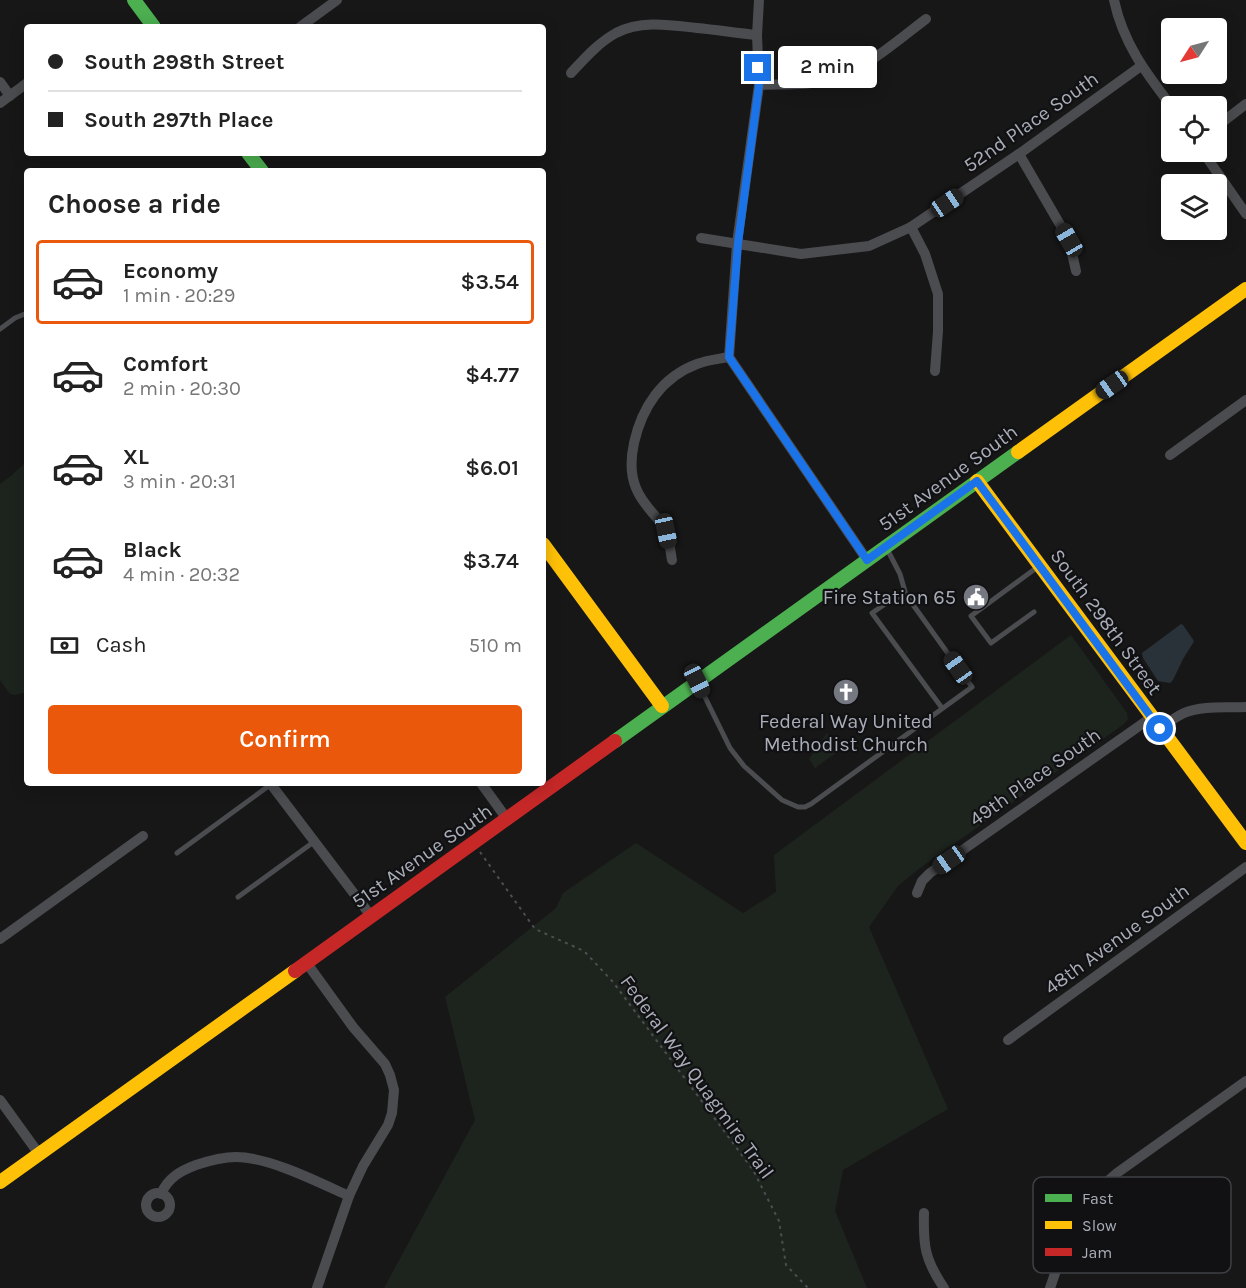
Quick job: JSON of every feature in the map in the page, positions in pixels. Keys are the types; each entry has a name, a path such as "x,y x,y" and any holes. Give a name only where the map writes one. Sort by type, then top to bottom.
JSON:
{"main road":[{"path":"134,0 152,24"},
{"path":"250,156 260,168"},
{"name":"51st Avenue South","path":"0,1182 1246,289"},
{"name":"South 298th Street","path":"977,481 1246,843"},
{"path":"546,548 662,706"}],"street":[{"path":"308,24 337,0"},
{"path":"759,0 757,35 759,85 738,243 729,357 867,560"},
{"path":"1114,0 1130,46 1141,66 1164,96"},
{"path":"759,85 810,84 833,79 860,68 926,19"},
{"path":"571,73 597,45 616,33 633,27 660,24 757,35"},
{"name":"52nd Place South","path":"701,238 801,254 869,246 911,227 1019,154 1141,66"},
{"path":"0,82 10,96"},
{"path":"0,103 24,85"},
{"path":"1227,119 1246,104"},
{"path":"1019,154 1069,240 1076,271"},
{"path":"1210,162 1246,214"},
{"path":"911,227 925,254 938,294 935,371"},
{"path":"672,560 666,531 635,487 632,460 636,435 651,400 666,382 698,363 729,357"},
{"path":"1170,455 1246,400"},
{"name":"49th Place South","path":"917,893 922,881 930,873 1156,723 1191,711 1246,707"},
{"path":"273,786 371,916"},
{"path":"483,786 507,819"},
{"path":"0,939 143,836"},
{"name":"48th Avenue South","path":"1008,1040 1246,867"},
{"path":"306,962 353,1027 385,1064 394,1090 392,1113 388,1125 363,1166 349,1196 317,1288"},
{"path":"1112,1177 1246,1081"},
{"path":"0,1100 39,1154"},
{"path":"161,1194 169,1181 178,1173 208,1161 236,1157 275,1165 349,1196"},
{"path":"924,1213 923,1237 926,1255 944,1288"},
{"path":"1050,1288 1055,1273"}],"lane":[{"path":"0,329 24,314"},
{"path":"697,681 736,757 782,800 798,807 811,804 972,687 906,595 900,574 886,546"},
{"path":"1034,612 991,643 971,616 1040,565"},
{"path":"906,595 894,598 872,613 942,708"},
{"path":"177,853 268,786"},
{"path":"238,897 315,841"}],"path":[{"name":"Federal Way Quagmire Trail","path":"473,843 535,929 584,951 613,982 753,1170 779,1221 786,1265 808,1288"}],"shaded area":[{"path":"24,464 24,693 15,695 10,694 0,680 0,484"},
{"path":"1181,624 1194,641 1173,680 1170,683 1158,681 1142,653"},
{"path":"1071,635 1127,713 1128,719 920,868 898,886 869,927 948,1109 843,1170 835,1211 867,1288 384,1288 475,1120 445,997 556,908 563,893 636,843 743,913 776,892 774,855"},
{"path":"827,733 840,750 815,768 809,759"}],"traffic: fast":[{"path":"134,0 152,24"},
{"path":"250,156 260,168"},
{"path":"615,741 1018,452"}],"traffic: slow":[{"path":"1018,452 1246,289"},
{"path":"977,481 1246,843"},
{"path":"546,548 662,706"},
{"path":"0,1182 295,971"}],"traffic: jam":[{"path":"295,971 615,741"}],"place":[{"name":"Fire Station 65","path":"976,597"},
{"name":"Federal Way United Methodist Church","path":"846,692"}],"route":[{"path":"758,68 759,85 738,243 729,357 867,560 977,481 1160,729"}]}
